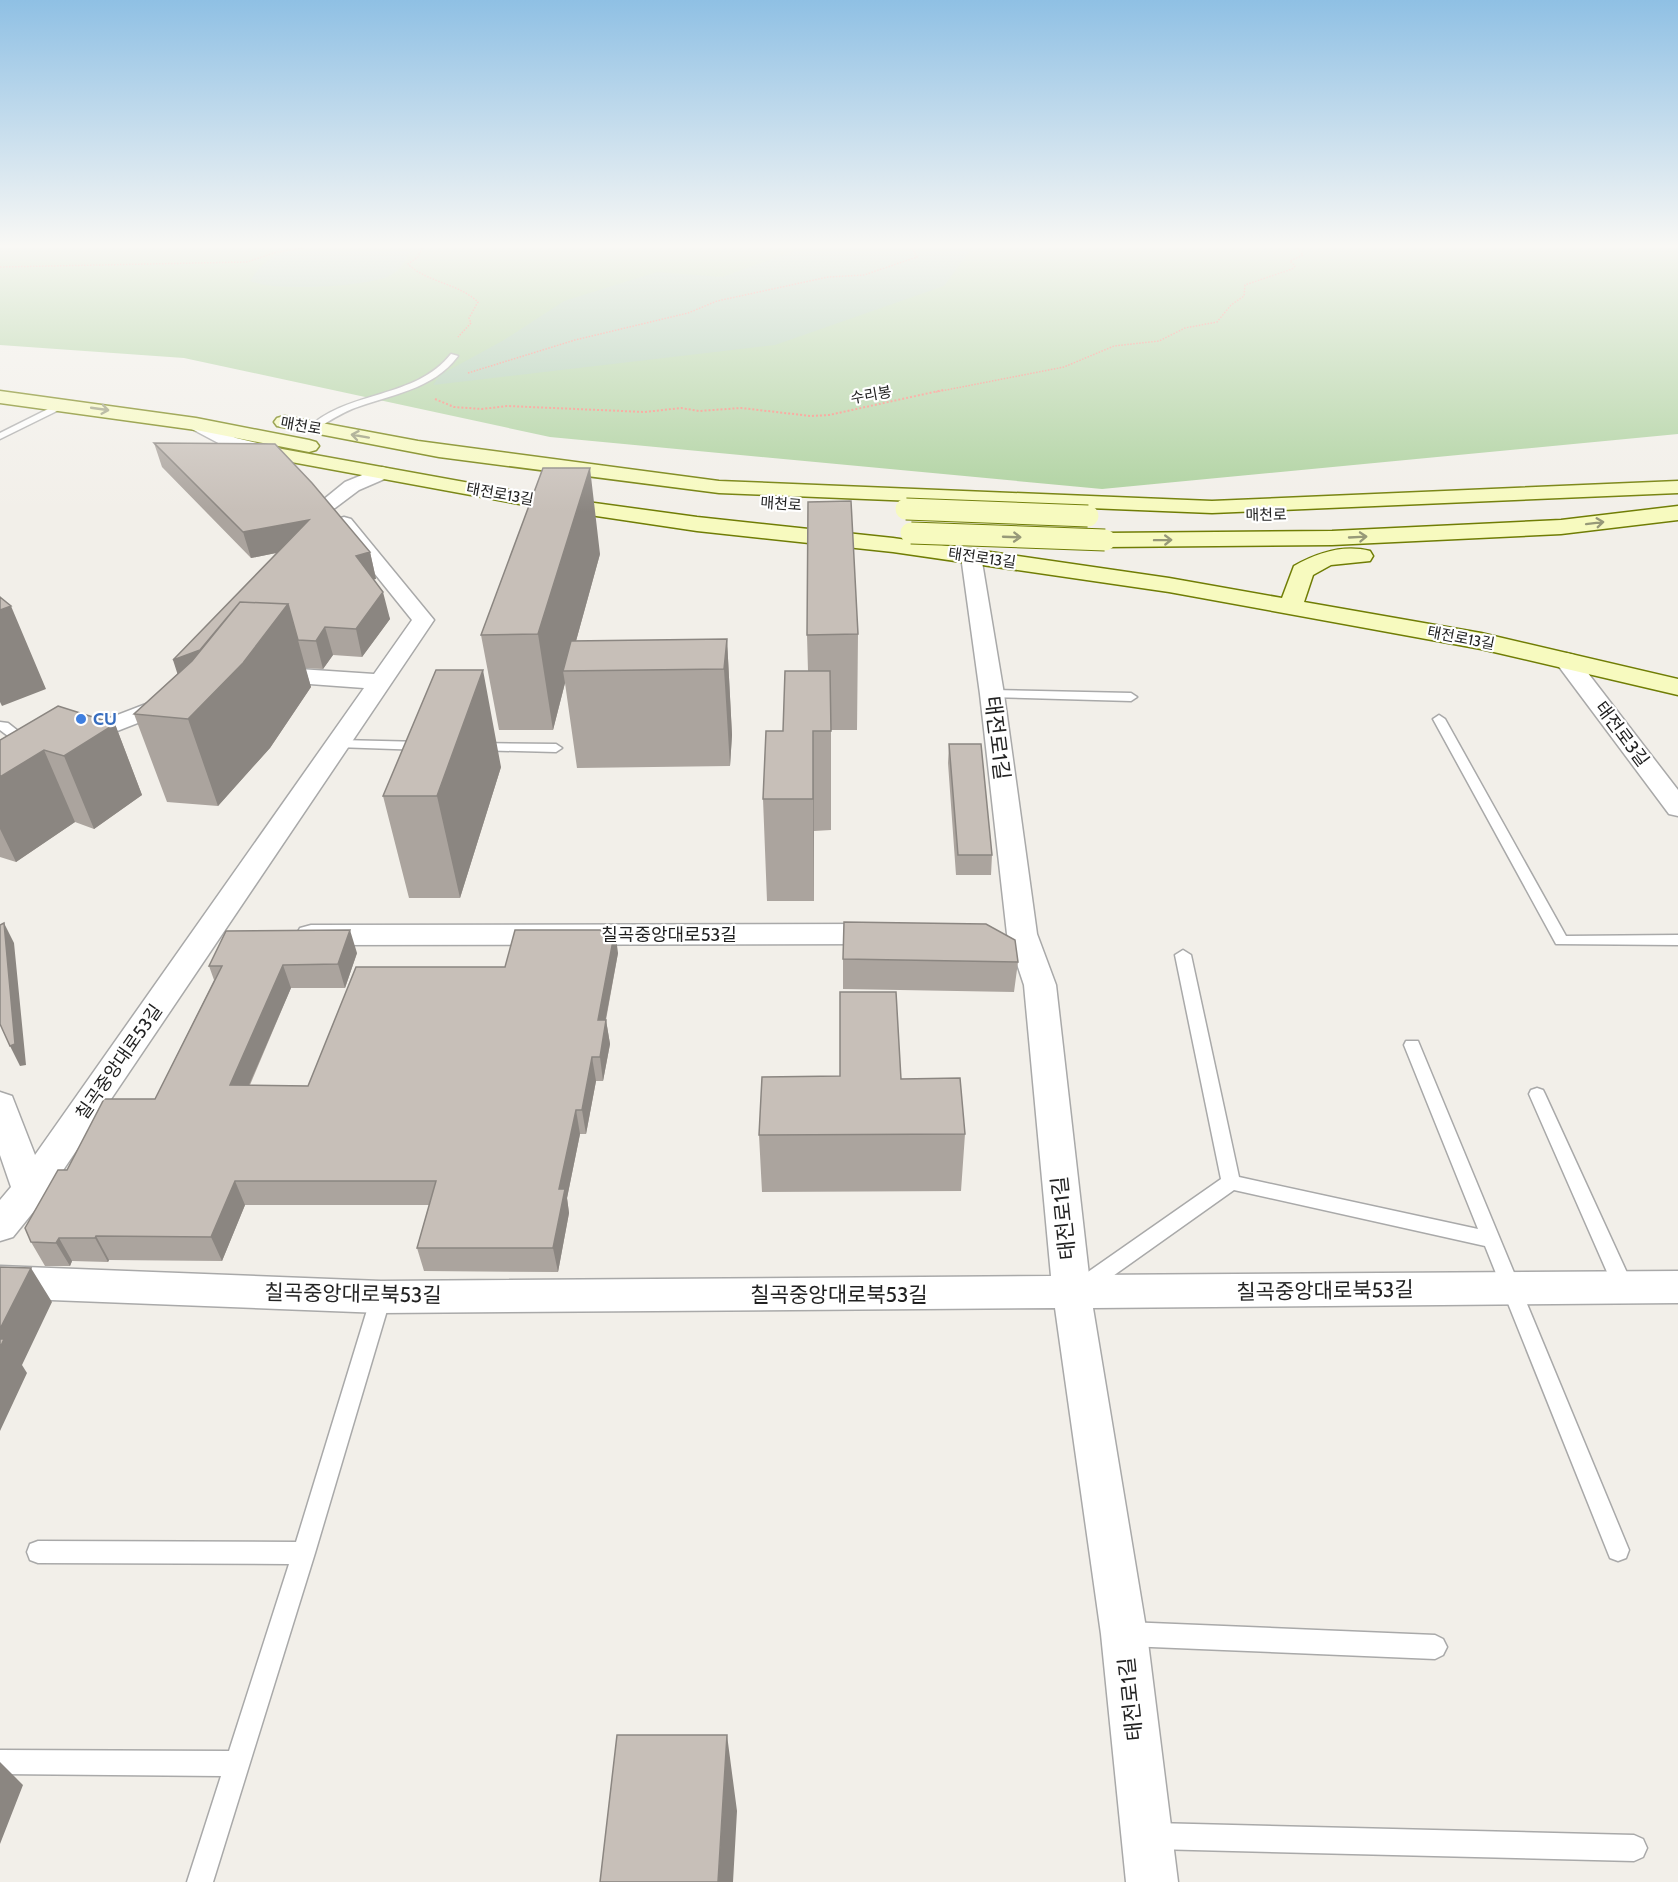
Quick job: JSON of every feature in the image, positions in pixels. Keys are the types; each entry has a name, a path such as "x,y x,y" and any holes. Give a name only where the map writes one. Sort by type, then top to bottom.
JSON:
{"main road":[{"name":"매천로","path":"0,381 187,405 654,490 773,504 1088,516 1308,514 1494,508 1678,487"},
{"name":"매천로","path":"0,397 196,424 393,461 662,507 911,533 1105,540 1332,538 1560,527 1678,513"},
{"path":"418,447 719,487 1212,507 1678,487"},
{"name":"태전로13길","path":"282,455 536,501 697,524 893,545 1169,585 1481,641 1678,687"},
{"path":"971,556 985,498"},
{"path":"1287,606 1292,603 1302,571 1326,558 1530,545 1678,530"}],"street":[{"path":"196,424 230,442 282,455"},
{"name":"칠곡중앙대로53길","path":"0,1226 30,1190 208,935 423,620 316,491 282,455"},
{"path":"316,491 352,486 382,473"},
{"name":"태전로1길","path":"971,556 992,694 1010,934 1040,985 1072,1294 1124,1634 1152,1882"},
{"name":"태전로3길","path":"1566,660 1678,808"},
{"path":"244,674 382,682"},
{"path":"0,769 190,694"},
{"name":"칠곡중앙대로53길","path":"280,935 914,934"},
{"path":"208,935 244,935"},
{"path":"0,1105 30,1190"},
{"name":"칠곡중앙대로북53길","path":"0,1282 381,1297 1072,1294 1678,1287"}],"lane":[{"path":"312,428 336,412 425,379 450,363 454,356"},
{"path":"0,436 64,404"},
{"path":"992,694 1131,697"},
{"path":"1439,719 1561,941 1678,940"},
{"path":"0,726 4,726 38,753"},
{"path":"339,744 442,746"},
{"path":"465,747 556,748"},
{"path":"1183,955 1231,1182"},
{"path":"1412,1045 1618,1550"},
{"path":"1537,1094 1624,1288"},
{"path":"1072,1294 1231,1182 1492,1240"},
{"path":"200,1882 304,1553 381,1297"},
{"path":"38,1552 304,1553"},
{"path":"1124,1634 1435,1647"},
{"path":"0,1762 238,1764"},
{"path":"1147,1835 1634,1848"}],"path":[{"path":"454,356 456,352 450,350 449,345 458,336"},
{"path":"425,379 446,381 488,366 592,336"},
{"name":"수리봉","path":"385,394 434,398 454,407 482,409 507,406 645,412 681,408 699,411 741,408 811,416 829,415 1014,375 1064,367 1114,346 1159,341 1169,336"}],"green space":[{"path":"0,336 1678,336 1678,434 1102,489 550,437 184,358 0,345"},
{"path":"510,336 801,336 775,345 433,385 440,375"}],"building":[{"path":"154,443 275,444 312,483 370,552 356,556 383,592 356,629 325,627 316,641 298,640 288,604 240,602 200,650 173,660 309,520 243,532"},
{"path":"543,468 590,468 538,634 481,635"},
{"path":"851,501 858,634 807,635 808,502"},
{"path":"0,597 11,606 0,610"},
{"path":"240,602 288,604 243,663 188,719 134,714 192,661"},
{"path":"727,639 724,669 563,671 571,641"},
{"path":"436,670 483,670 437,796 383,796"},
{"path":"785,671 830,671 831,731 813,731 813,799 763,799 766,731 783,731"},
{"path":"58,706 115,724 64,756 44,750 0,777 0,740"},
{"path":"949,744 981,744 992,855 958,855"},
{"path":"844,922 986,924 1015,940 1018,962 843,959"},
{"path":"4,923 15,1044 10,1046 0,1024 0,925"},
{"path":"350,930 338,964 283,965 230,1085 308,1086 356,967 505,967 515,930 615,930 598,1020 606,1020 600,1057 592,1057 582,1110 576,1110 559,1189 565,1189 553,1248 417,1248 436,1181 235,1181 211,1237 96,1236 95,1238 59,1238 56,1243 31,1242 25,1228 58,1170 67,1170 104,1099 155,1099 222,966 209,966 226,931"},
{"path":"840,992 896,992 901,1079 960,1078 965,1134 759,1135 762,1077 840,1076"},
{"path":"0,1267 31,1268 0,1329"},
{"path":"617,1735 727,1735 718,1882 600,1882"}],"place":[{"name":"CU","path":"81,719"}]}
